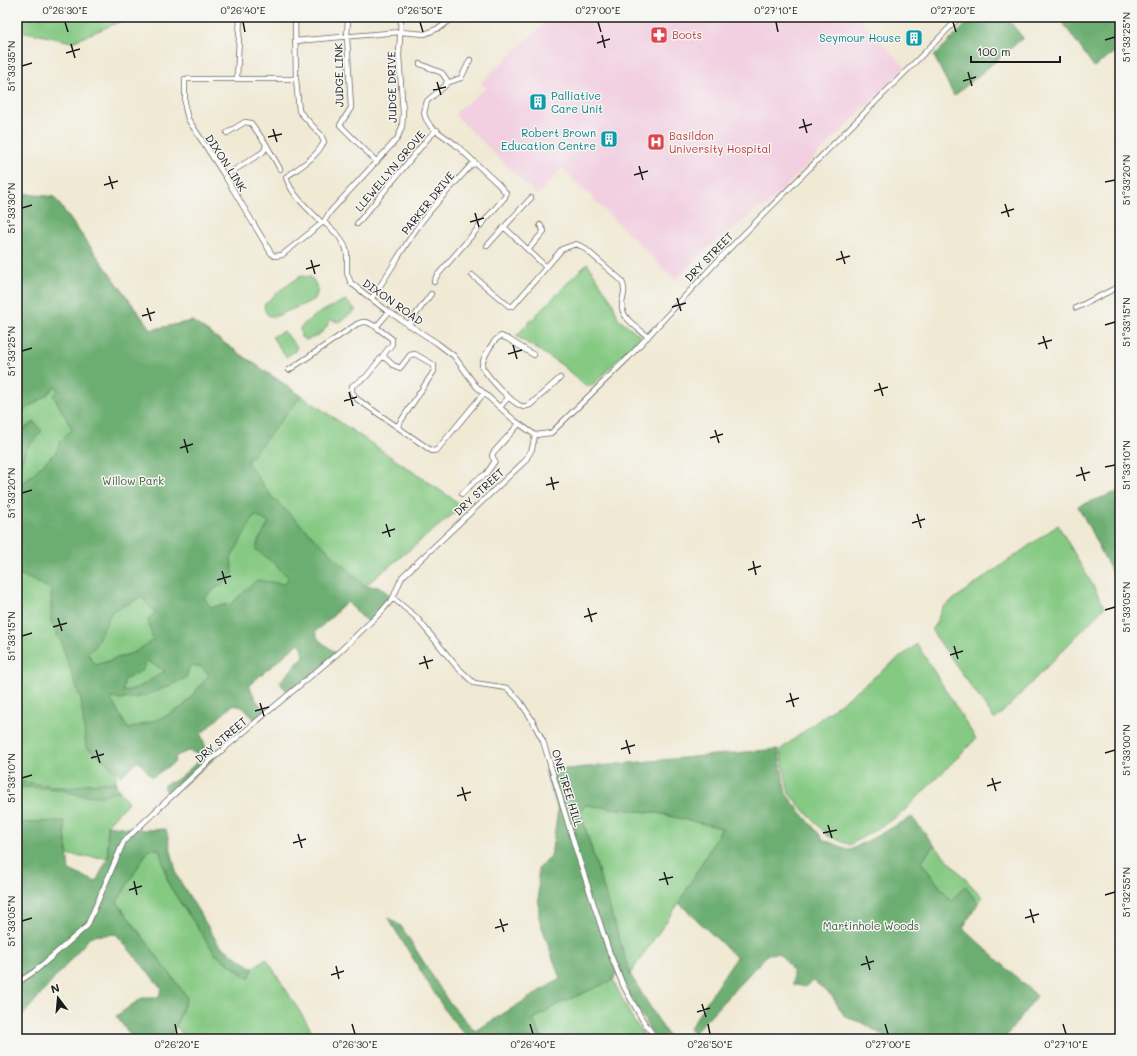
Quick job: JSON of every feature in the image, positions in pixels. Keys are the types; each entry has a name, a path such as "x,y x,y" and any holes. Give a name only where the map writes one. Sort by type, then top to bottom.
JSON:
{"street":[{"path":"237,79 240,17"},
{"name":"DIXON ROAD","path":"295,17 296,79 299,111 321,135 324,142 306,164 286,177 290,186 300,200 323,223 338,235 345,246 347,253 347,273 351,283 389,312 437,343 454,356 476,386 519,424 535,435"},
{"name":"JUDGE LINK","path":"348,17 347,37 352,108 340,124 376,162"},
{"name":"JUDGE DRIVE","path":"323,223 330,212 397,139 402,127 403,114 399,56 402,17"},
{"path":"295,41 400,32 425,34 441,27 454,17"},
{"path":"951,17 956,22"},
{"name":"DRY STREET","path":"17,982 35,970 87,926 124,841 208,762 337,654 381,612 393,598 402,577 525,461 532,449 535,435 551,433 628,358 721,257 960,17"},
{"path":"434,282 436,277 505,197 506,193 455,144 431,127 424,113 427,101 447,83 461,78 470,60"},
{"path":"420,64 442,73 447,80 447,83"},
{"name":"DIXON LINK","path":"296,79 185,79 185,107 188,119 274,256 282,255 323,223"},
{"path":"227,133 244,123 251,123 266,144 280,169"},
{"name":"LLEWELLYN GROVE","path":"356,224 429,137 437,130"},
{"path":"225,176 262,152 265,149 266,144"},
{"name":"PARKER DRIVE","path":"372,298 417,228 470,165 475,164"},
{"path":"487,246 531,198"},
{"path":"528,250 544,231 540,225"},
{"path":"504,227 546,268"},
{"path":"472,275 509,306 513,306 562,249 576,244 584,247 621,280 625,286 622,308 625,316 648,337"},
{"path":"1076,308 1120,286"},
{"path":"408,325 431,294"},
{"path":"376,326 389,312"},
{"path":"289,370 357,324 363,321 376,326 390,337 393,341 392,344 366,377 352,386 352,392 357,400 429,450 434,451 441,445 484,393"},
{"path":"534,355 501,336 496,339 484,359 482,367 509,397 520,406 528,407 560,378"},
{"path":"383,356 393,365 400,368 410,355 415,354 434,365 434,371 397,427"},
{"path":"500,407 509,397"},
{"path":"462,494 475,481 486,474 494,460 492,456 493,453 519,424"},
{"name":"ONE TREE HILL","path":"393,598 416,617 457,667 474,683 507,688 519,700 531,718 543,741 609,951 624,987 656,1039"}],"shaded area":[{"name":"Basildon University Hospital","path":"552,17 858,17 905,67 763,209 760,206 721,240 718,238 675,280 562,168 537,195 456,116 457,111 486,88 481,82"}],"green space":[{"path":"17,17 128,18 72,42 26,32 17,35"},
{"path":"973,17 1006,17 1023,38 954,96 934,56"},
{"path":"1059,17 1120,17 1120,48 1094,67"},
{"name":"Willow Park","path":"17,193 54,197 151,330 192,321 463,506 365,586 231,700 159,617 209,675 172,720 116,771 116,786 128,802 107,825 108,858 67,855 64,821 17,823"},
{"name":"Willow Park","path":"17,193 54,197 151,330 192,321 301,396 247,462 272,497 365,586 380,587 393,598 368,623 347,602 338,609 336,613 315,632 319,640 337,654 289,693 279,683 304,656 302,647 299,643 249,685 255,698 266,713 257,722 242,707 233,705 201,734 207,751 213,748 222,752 172,795 163,786 175,781 186,773 201,758 199,754 188,751 176,756 174,763 152,777 138,761 121,776 105,761 86,747 81,700 61,642 51,622 51,589 17,573 17,489 56,452 61,440 72,429 53,395 58,391 55,386 47,395 17,415","holes":["255,515 269,523 258,541 256,550 271,561 289,578 283,584 257,580 231,604 211,607 204,598 233,574 231,558","142,597 155,613 148,619 153,640 135,652 96,665 88,654 94,648 112,611","147,661 165,671 141,686 123,692 124,680 143,670","190,665 202,667 209,675 184,706 162,718 128,729 110,698 130,699 140,697 186,678"]},
{"path":"587,263 613,303 618,318 641,336 592,386 586,387 562,365 516,336"},
{"path":"301,276 311,277 315,283 317,294 314,300 274,317 268,315 265,312 264,305 279,291"},
{"path":"345,300 356,310 339,322 330,320 326,328 314,337 306,340 301,337 300,328 305,323 321,312"},
{"path":"284,331 297,347 295,351 286,357 272,337"},
{"path":"34,422 42,431 27,448 17,474 17,434"},
{"path":"1120,491 1120,588 1078,506"},
{"path":"1058,525 1105,607 995,720 932,631 943,607"},
{"path":"917,644 976,739 901,814 850,845 828,836 789,794 780,750"},
{"name":"Martinhole Woods","path":"778,749 786,794 824,840 850,850 912,817 934,845 921,862 951,901 965,886 978,903 963,928 1037,996 1004,1039 885,1039 882,1035 863,1023 845,1017 832,996 814,981 804,987 793,984 792,970 788,963 778,953 768,954 693,1034 689,1029 736,957 679,903 722,828 657,813 585,805 580,812 630,974 670,1039 655,1039 617,972 613,980 556,1005 533,1020 542,1039 469,1039 448,1015 388,918 401,926 448,1001 475,1031 560,979 539,918 538,868 551,856 558,810 545,771"},
{"path":"17,779 22,782 72,788 85,784 116,782 116,786 120,791 101,796 78,795 58,789 20,787 17,786"},
{"path":"585,805 657,813 722,828 679,903 630,974 580,812"},
{"path":"64,821 69,870 96,882 108,858 107,825 146,830 166,829 177,876 219,945 253,968 249,979 215,954 169,885 159,849 148,850 117,902 187,997 172,1035 167,1039 133,1039 116,1016 142,998 158,998 162,989 116,934 91,936 17,1022 17,823"},
{"path":"934,845 983,898 978,903 965,886 951,901 921,862"},
{"path":"159,848 169,885 186,912 249,978 253,968 266,958 317,1039 185,1039 176,1026 187,997 117,902 148,850"},
{"path":"613,980 633,1020 647,1039 597,1039 590,1036 570,1035 543,1039 533,1020 556,1005"}],"place":[{"name":"Boots","path":"659,35"},
{"name":"Seymour House","path":"914,38"},
{"name":"Palliative Care Unit","path":"538,102"},
{"name":"Robert Brown Education Centre","path":"609,139"},
{"name":"Basildon University Hospital","path":"656,142"}]}
